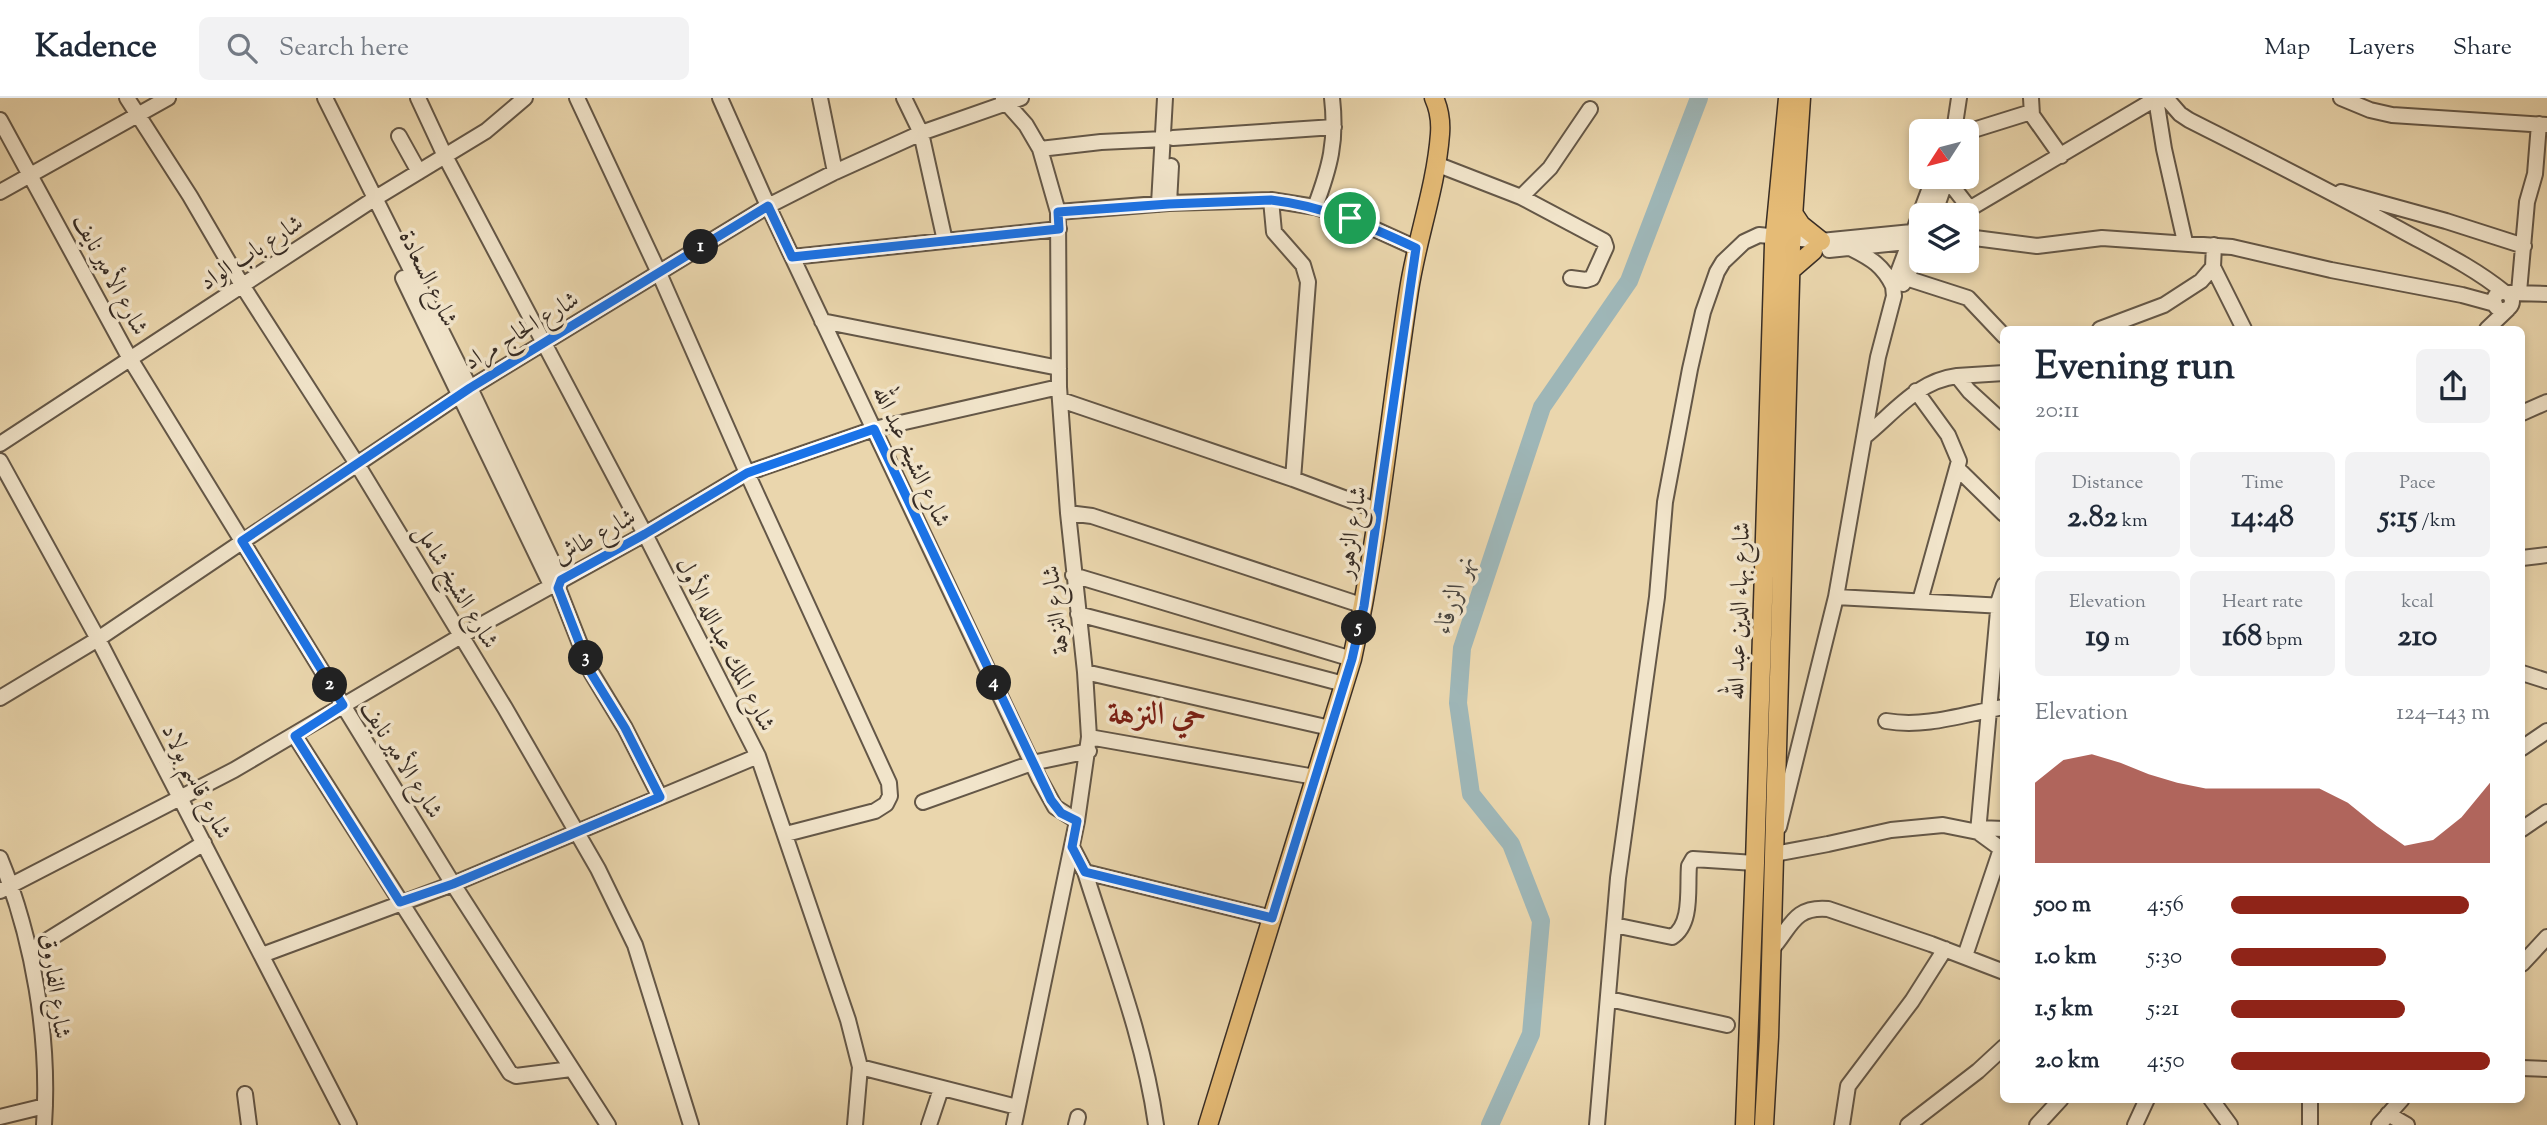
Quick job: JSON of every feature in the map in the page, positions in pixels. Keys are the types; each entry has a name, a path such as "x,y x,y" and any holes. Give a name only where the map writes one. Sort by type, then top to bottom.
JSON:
{"main road":[{"name":"شارع الزهور","path":"1208,1125 1352,659 1364,606 1416,248 1436,164 1440,120 1434,98"},
{"name":"شارع بهاء الدين عبد الله","path":"1745,1125 1788,98"},
{"name":"شارع بهاء الدين عبد الله","path":"1764,1125 1790,270 1783,242 1793,213 1801,98"},
{"path":"1790,270 1817,246 1793,213"},
{"path":"1746,1102 1765,1105"}],"street":[{"name":"شارع الشيخ شامل","path":"127,98 356,464 598,869 635,945 691,1125"},
{"path":"0,192 168,98"},
{"name":"شارع السعادة","path":"316,98 371,201 465,391 557,584 591,673 625,728 660,797"},
{"name":"شارع السعادة","path":"325,98 371,201"},
{"name":"شارع الملك عبدالله الأول","path":"418,98 542,344 645,534 758,756 848,1020 860,1067 855,1125"},
{"name":"شارع باب الواد","path":"0,444 371,201 486,131 525,98"},
{"path":"577,98 659,273 890,788 888,800 879,809 786,834"},
{"name":"شارع الشيخ عبد الله","path":"720,98 768,206 1032,763 1055,807 1077,821"},
{"path":"820,98 835,172"},
{"path":"904,98 921,133 945,241"},
{"path":"1165,98 1168,139"},
{"path":"1164,204 1168,139 1174,98"},
{"path":"1315,207 1329,167 1334,127 1332,98"},
{"path":"1956,119 1959,98"},
{"path":"1979,204 2157,98 2164,149 2185,242"},
{"path":"2166,98 2189,120 2332,192 2480,274 2504,299"},
{"path":"2341,98 2370,110 2392,115 2543,124 2535,174 2527,202 2524,246 2504,299 2489,326"},
{"name":"شارع الحاج مراد","path":"0,698 98,639 465,391 768,206 921,133 1010,100"},
{"name":"شارع النزهة","path":"1010,100 1040,149 1058,212 1060,394 1089,744 1072,847 1014,1125"},
{"path":"1979,127 2031,105 2061,156"},
{"path":"1521,197 1549,168 1590,109"},
{"name":"شارع الأمير نايف","path":"0,120 129,357 453,884 608,1125"},
{"path":"1040,149 1101,142 1334,127"},
{"path":"399,136 419,172"},
{"path":"1436,164 1521,197 1606,243 1592,278 1571,278"},
{"path":"2332,192 2352,193 2524,246"},
{"path":"1271,200 1274,232 1303,265 1308,282 1293,479"},
{"path":"1058,212 1271,200 1315,207 1350,218 1416,248"},
{"path":"792,257 1059,229"},
{"path":"1597,1125 1624,829 1657,597 1665,502 1703,312 1717,272 1744,242 1759,234 1783,242 1851,249 1909,239"},
{"path":"1979,239 2037,246 2102,237 2185,242 2232,247 2331,270 2462,295 2504,299 2547,296"},
{"path":"1817,246 1909,239"},
{"path":"2214,245 2213,267 2242,326"},
{"path":"1851,249 1877,262 1884,270 1893,291"},
{"path":"1909,257 1893,291 1878,357 1836,597 1774,851 1903,828 1942,825 1978,830 2000,828"},
{"path":"2108,326 2168,303 2201,281 2213,267"},
{"path":"1893,291 1906,278 1909,268"},
{"path":"1906,278 1968,298 2000,332"},
{"path":"2482,326 2504,299"},
{"path":"822,321 1059,368"},
{"path":"1864,437 1916,391 1933,381 1957,376 2000,373"},
{"path":"1957,376 2000,419"},
{"path":"1916,391 1954,445 1959,461 1920,601"},
{"path":"1060,394 1379,511"},
{"name":"شارع طاش","path":"6,888 181,799 295,736 461,636 645,534 747,473 874,429 1060,394"},
{"path":"2525,412 2547,402"},
{"name":"شارع قاسم بولاد","path":"0,461 98,639 349,1125"},
{"path":"1958,469 2000,510"},
{"path":"1068,513 1092,516 1364,606"},
{"path":"2525,558 2547,555"},
{"path":"1073,575 1352,659"},
{"path":"1836,597 2000,606"},
{"path":"1078,614 1344,684"},
{"path":"1978,830 1997,708 2000,632"},
{"path":"1085,672 1330,728"},
{"path":"2525,674 2547,681"},
{"path":"1886,721 1923,723 1997,708"},
{"path":"2525,746 2547,731"},
{"path":"295,736 510,1073 516,1076 571,1069"},
{"path":"923,802 1089,744 1315,777"},
{"path":"262,955 453,884 758,756"},
{"path":"2525,827 2547,812"},
{"path":"1978,830 2000,848"},
{"path":"30,951 204,843"},
{"path":"1072,847 1085,872 1138,1038 1156,1125"},
{"name":"شارع الفاروق","path":"0,858 6,888 30,951 41,1036 44,1125"},
{"path":"1965,956 2000,858"},
{"path":"1614,925 1672,937 1685,921 1689,866 1693,859 1755,863"},
{"path":"1085,872 1272,918"},
{"path":"1771,950 1798,915 1820,908 1842,912 2000,970"},
{"path":"2525,961 2547,937"},
{"path":"1842,1125 1849,1086 1912,1001 1945,949"},
{"path":"1609,999 1727,1025"},
{"path":"1908,1125 2000,1051"},
{"path":"860,1067 1017,1107"},
{"path":"2525,1068 2547,1069"},
{"path":"929,1125 941,1089"},
{"path":"245,1094 249,1125"},
{"path":"2037,1125 2057,1103"},
{"path":"2135,1125 2145,1103"},
{"path":"2214,1103 2230,1125"},
{"path":"2310,1103 2310,1124"},
{"path":"2398,1103 2384,1119 2407,1125"},
{"path":"0,1117 45,1106"}],"waterway":[{"name":"نهر الزرقاء","path":"1490,1125 1531,1034 1541,921 1511,844 1471,794 1458,703 1462,648 1542,407 1629,281 1699,98"}],"district":[{"name":"حي النزهة","path":"1157,713"}],"route":[{"path":"1271,200 1315,207 1350,218 1416,248 1364,606 1352,659 1272,918 1085,872 1072,847 1077,821 1055,807 1039,778 874,429 747,473 561,580 558,588 591,673 625,728 660,797 453,884 400,902 295,736 343,705 242,541 470,388 768,206 792,257 1059,229 1058,212 1159,204 1271,200"}]}
